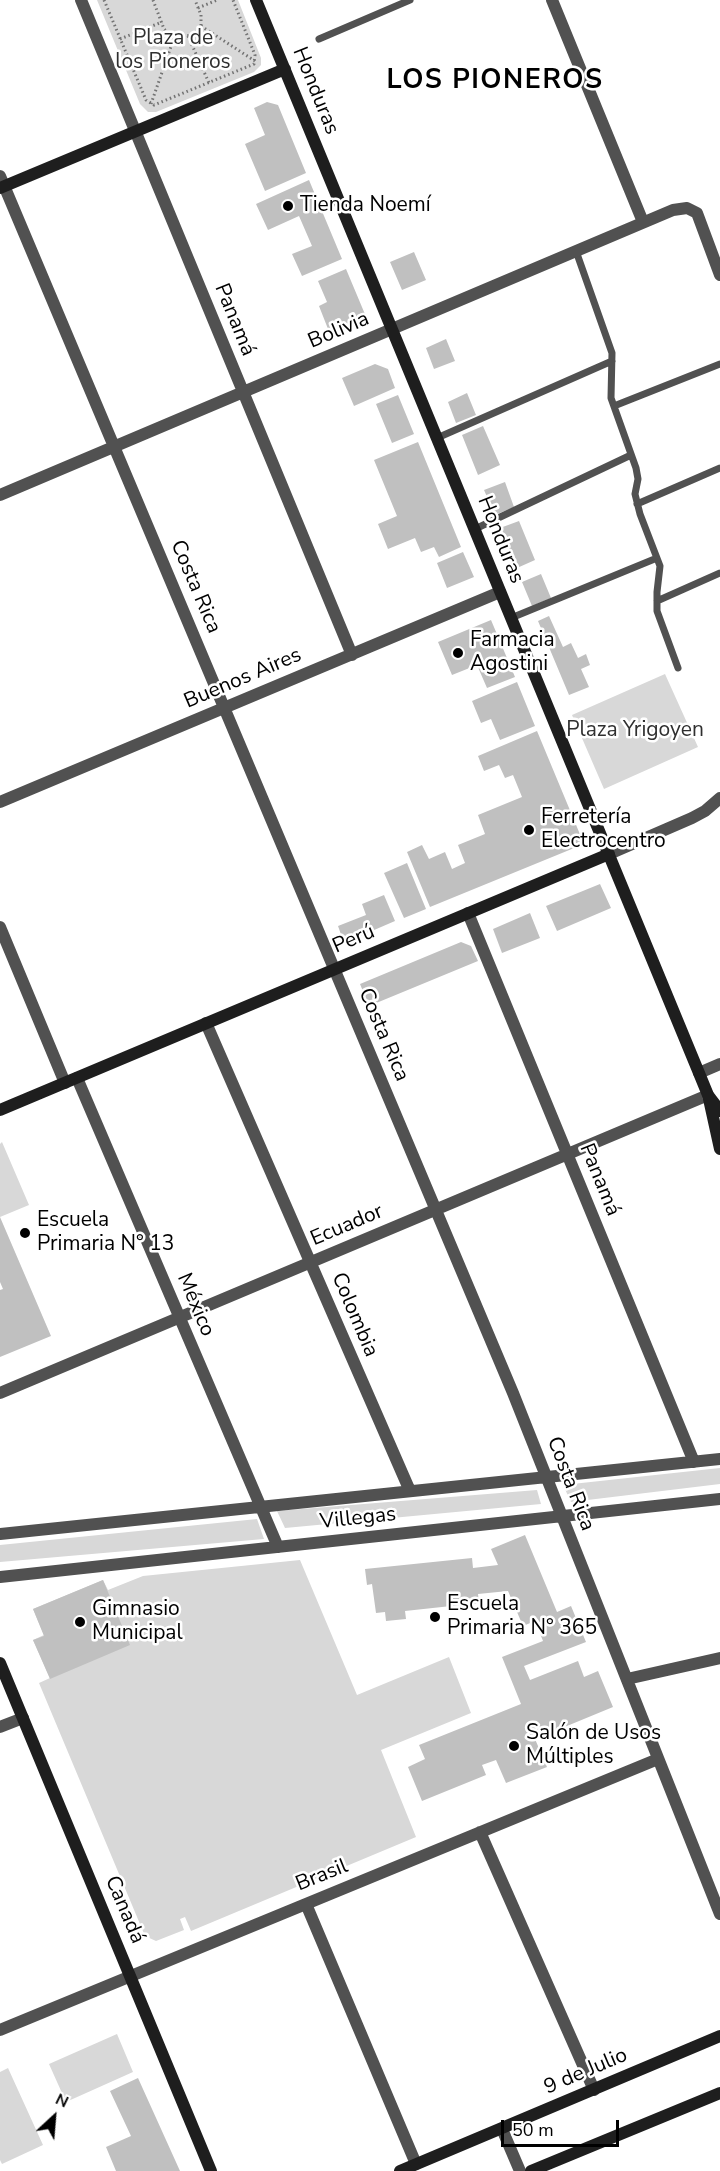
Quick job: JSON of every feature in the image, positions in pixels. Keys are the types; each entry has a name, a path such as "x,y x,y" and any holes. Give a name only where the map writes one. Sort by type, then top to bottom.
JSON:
{"main road":[{"name":"Honduras","path":"256,0 708,1095 720,1149"},
{"path":"1,183 136,131 285,69"},
{"name":"Perú","path":"0,1110 609,854"},
{"name":"Honduras","path":"708,1095 720,1111"},
{"name":"Canadá","path":"0,1663 211,2171"},
{"name":"9 de Julio","path":"400,2171 720,2036"},
{"path":"531,2171 720,2093"}],"street":[{"name":"Panamá","path":"81,0 351,655"},
{"path":"552,0 643,222"},
{"name":"Costa Rica","path":"1,183 547,1477 720,1914"},
{"name":"Bolivia","path":"0,495 680,208 693,210 700,218 720,275"},
{"name":"Buenos Aires","path":"0,802 500,592"},
{"name":"Perú","path":"609,854 692,818 705,811 720,798"},
{"name":"Panamá","path":"468,913 694,1462"},
{"name":"México","path":"0,927 180,1317 278,1547"},
{"name":"Colombia","path":"206,1023 410,1491"},
{"path":"699,1073 720,1064"},
{"name":"Ecuador","path":"0,1393 708,1095"},
{"name":"Villegas","path":"0,1534 720,1459"},
{"name":"Villegas","path":"0,1577 720,1499"},
{"path":"627,1679 720,1658"},
{"path":"0,1727 23,1718"},
{"name":"Brasil","path":"0,2030 658,1759"},
{"path":"480,1832 594,2090"},
{"path":"306,1904 416,2164"},
{"path":"502,2129 520,2171"}],"lane":[{"path":"319,39 410,0"},
{"path":"576,251 612,353 611,398 638,479 635,494 637,504 660,566 657,611 678,668"},
{"path":"437,438 612,361"},
{"path":"614,406 720,364"},
{"path":"475,529 631,455"},
{"path":"637,504 720,468"},
{"path":"511,618 657,558"},
{"path":"657,600 720,573"}],"path":[{"path":"104,0 146,100 151,104 157,104 251,66 255,61 255,55 233,0"},
{"path":"153,0 168,34 174,38 194,34 201,26 201,15 195,0"},
{"path":"198,8 217,0"},
{"path":"120,39 162,22"},
{"path":"201,26 255,61"},
{"path":"188,36 209,83"},
{"path":"151,104 174,38"}],"green space":[{"name":"Plaza de los Pioneros","path":"97,0 238,0 261,58 261,65 254,72 156,112 148,112 140,104"},
{"name":"Plaza Yrigoyen","path":"665,674 698,747 604,789 572,715"},
{"path":"2,1142 29,1205 0,1217 0,1144"},
{"path":"720,1468 720,1484 571,1502 563,1485"},
{"path":"537,1490 541,1504 285,1528 277,1511"},
{"path":"257,1519 264,1539 0,1562 0,1545"},
{"path":"300,1560 357,1695 449,1657 471,1713 381,1750 416,1837 191,1931 185,1917 180,1919 184,1930 156,1941 145,1936 39,1683 50,1678 33,1640 44,1635 33,1609 103,1580 108,1590 143,1576"},
{"path":"117,2034 133,2072 66,2102 49,2064"},
{"path":"8,2068 43,2145 2,2164 0,2160 0,2072"}],"building":[{"path":"267,102 278,105 306,173 265,191 245,144 265,135 254,108"},
{"path":"309,180 342,259 302,276 292,254 312,246 299,216 268,230 256,204"},
{"path":"414,252 426,280 402,290 390,262"},
{"path":"346,269 367,319 330,334 319,306 327,302 318,281"},
{"path":"446,339 455,361 434,369 426,348"},
{"path":"375,364 388,369 395,388 354,406 342,378"},
{"path":"467,393 476,415 456,423 448,402"},
{"path":"398,395 414,434 392,443 376,404"},
{"path":"483,426 500,465 478,475 462,435"},
{"path":"418,442 461,547 439,557 434,547 421,552 415,538 388,549 378,524 397,516 374,460"},
{"path":"505,482 514,507 495,515 484,490"},
{"path":"519,521 535,560 517,568 500,528"},
{"path":"463,552 474,577 447,588 437,563"},
{"path":"541,574 551,598 532,606 522,582"},
{"path":"549,616 563,647 571,643 578,658 586,654 590,665 581,669 589,687 569,695 538,621"},
{"path":"491,620 515,677 487,688 477,665 452,675 438,642"},
{"path":"517,682 535,726 500,740 491,719 481,723 472,701"},
{"path":"537,731 584,844 430,907 407,852 422,845 429,859 445,852 452,869 465,863 458,845 485,834 478,815 522,797 513,775 505,778 499,765 484,771 478,756"},
{"path":"407,863 426,909 404,918 384,873"},
{"path":"600,884 611,908 557,931 546,906"},
{"path":"384,895 395,921 344,943 338,926 366,915 362,904"},
{"path":"530,913 540,938 502,953 493,929"},
{"path":"461,942 471,946 478,961 369,1006 360,984"},
{"path":"0,1217 51,1336 0,1357 0,1290 3,1289 0,1282"},
{"path":"525,1535 557,1612 571,1606 586,1642 524,1666 530,1680 578,1661 584,1677 598,1671 613,1707 550,1733 547,1726 532,1732 547,1767 506,1783 496,1760 482,1765 486,1775 422,1801 408,1767 425,1759 419,1745 521,1704 502,1657 543,1641 535,1621 523,1626 508,1591 478,1594 479,1603 405,1611 406,1619 386,1621 385,1612 376,1613 372,1584 367,1585 365,1569 472,1558 473,1568 498,1565 491,1549"},
{"name":"Gimnasio Municipal","path":"103,1580 130,1645 50,1679 33,1640 44,1636 33,1609"},
{"path":"138,2078 180,2171 116,2171 106,2147 131,2136 110,2091"}],"place":[{"name":"Tienda Noemí","path":"288,206"},
{"name":"Farmacia Agostini","path":"458,653"},
{"name":"Ferretería Electrocentro","path":"529,830"},
{"name":"Escuela Primaria N° 13","path":"25,1233"},
{"name":"Escuela Primaria N° 365","path":"435,1617"},
{"name":"Gimnasio Municipal","path":"80,1622"},
{"name":"Salón de Usos Múltiples","path":"514,1746"}],"district":[{"name":"LOS PIONEROS","path":"495,81"}]}
